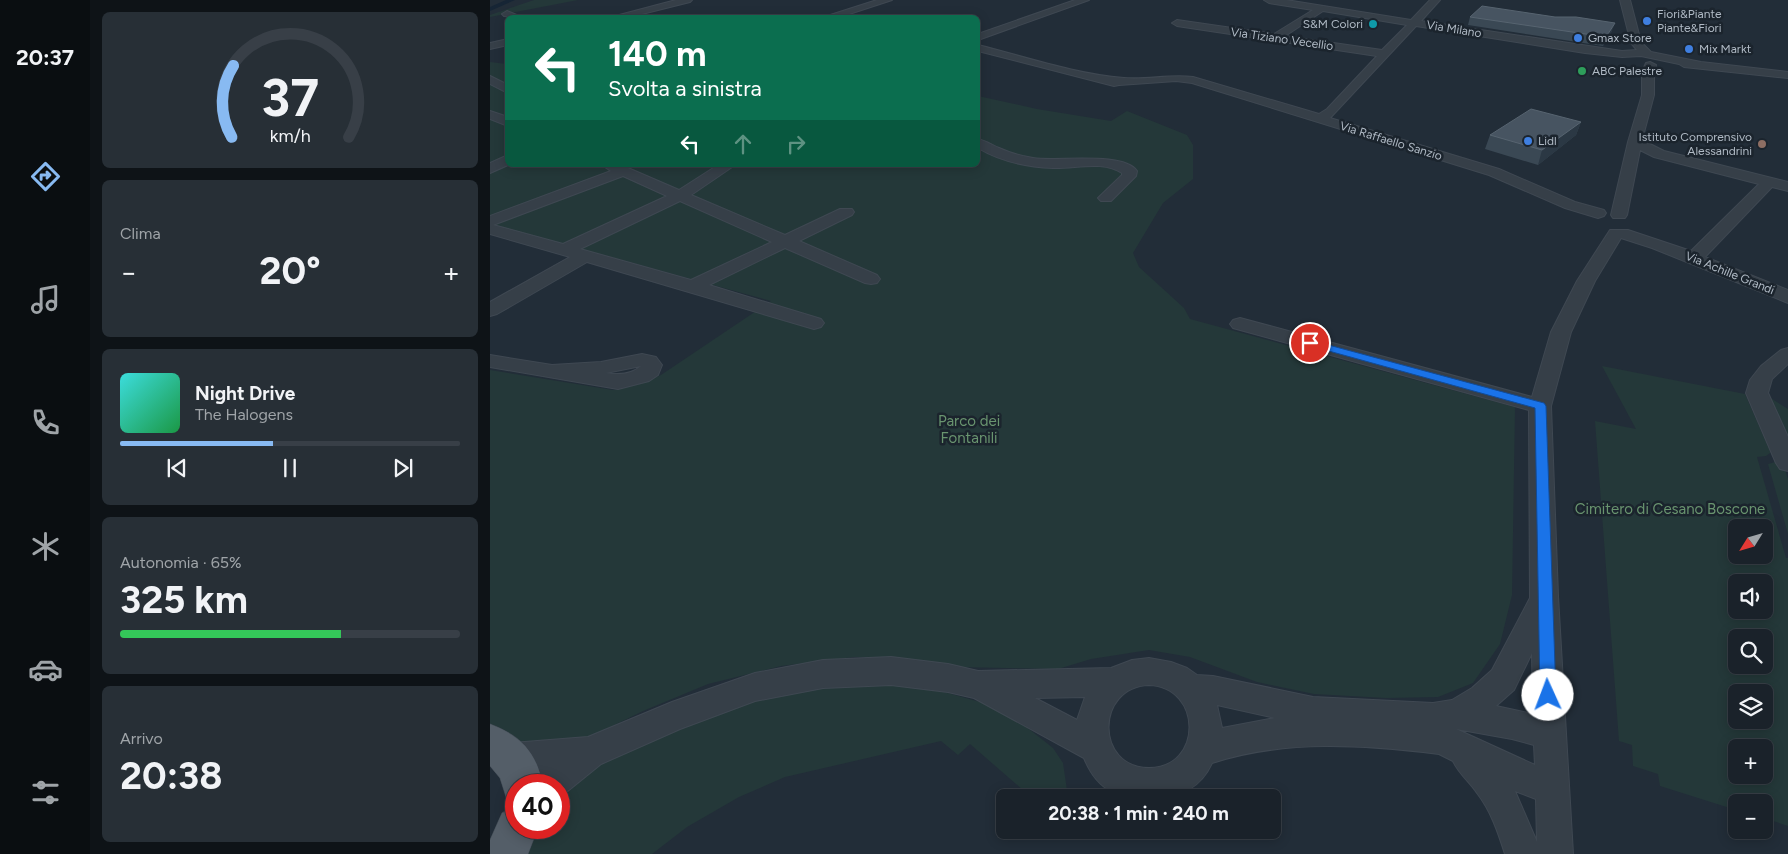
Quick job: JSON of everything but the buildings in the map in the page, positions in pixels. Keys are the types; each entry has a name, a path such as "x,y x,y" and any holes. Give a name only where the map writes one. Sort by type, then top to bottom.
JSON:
{"main road":[{"path":"506,854 512,839"}],"street":[{"path":"624,15 687,0"},
{"path":"834,15 887,0"},
{"path":"980,36 1084,0"},
{"name":"Via Milano","path":"1270,0 1585,50 1629,60 1654,60"},
{"path":"1320,119 1331,112 1435,0"},
{"path":"1625,0 1636,43 1654,60 1788,75"},
{"path":"1275,38 1322,8"},
{"name":"Via Tiziano Vecellio","path":"1177,24 1386,54"},
{"path":"490,46 505,43"},
{"path":"1636,43 1629,60 1648,80"},
{"name":"Via Raffaello Sanzio","path":"980,49 1126,86 1182,82 1209,85 1494,172 1602,218 1629,220 1624,231"},
{"path":"1555,854 1544,596 1540,406 1561,332 1586,280 1602,218 1624,200 1626,180 1648,96 1648,72 1654,60"},
{"path":"490,79 505,88"},
{"path":"490,115 505,121"},
{"path":"490,128 505,123"},
{"path":"1635,142 1659,154 1788,187"},
{"path":"980,144 1000,154 1023,160 1051,164 1115,164 1125,167 1130,172 1129,176 1106,198"},
{"path":"1011,170 1023,160"},
{"path":"490,169 505,161"},
{"path":"613,167 871,279"},
{"path":"490,295 679,196 725,167"},
{"path":"490,221 624,172"},
{"path":"1693,258 1703,251 1768,182"},
{"path":"694,286 846,212"},
{"path":"1586,280 1624,231 1602,218"},
{"path":"490,229 694,286 814,323"},
{"name":"Via Achille Grandi","path":"1624,231 1788,297"},
{"path":"490,310 573,252"},
{"path":"1240,324 1540,406"},
{"path":"1786,455 1761,404 1757,393 1757,384 1761,377 1788,354"},
{"path":"490,361 553,371"},
{"path":"1203,750 1222,744 1278,733 1327,730 1442,739 1456,729 1483,698 1503,680 1544,596"},
{"path":"563,774 590,753 672,717 755,687 823,674 891,671 948,678 978,685 1095,747"},
{"path":"1151,672 1171,676 1190,689 1198,697 1206,716 1207,737 1203,750 1196,762 1185,772 1164,782 1134,781 1114,772 1103,761 1095,747 1091,728 1094,708 1105,691 1115,682 1130,675 1151,672"},
{"path":"978,685 1115,682"},
{"path":"1190,689 1213,690 1313,712 1433,718 1456,729 1514,774 1552,788"},
{"path":"1456,729 1512,724 1549,734"},
{"path":"1456,729 1502,797 1523,854"},
{"path":"508,762 590,753"}],"green space":[{"path":"534,0 578,0 490,17 490,15"},
{"name":"Parco dei Fontanili","path":"490,62 505,64 505,167 980,167 980,96 1037,109 1111,121 1127,111 1187,135 1193,145 1193,179 1163,203 1133,253 1139,267 1184,308 1190,319 1515,407 1512,595 1500,644 1473,683 1438,697 1386,698 1314,694 1257,682 1190,657 1149,650 1091,659 1058,669 957,667 904,659 854,657 781,666 708,684 643,711 582,741 519,746 490,725 490,370 613,390 639,384 661,375 771,301 490,224"},
{"name":"Cimitero di Cesano Boscone","path":"1602,366 1745,394 1770,451 1766,456 1757,457 1786,558 1788,558 1788,826 1773,821 1773,794 1728,794 1728,807 1660,786 1658,774 1633,766 1632,745 1619,741 1595,421 1636,429"},
{"path":"1766,395 1788,409 1788,443"},
{"path":"1781,457 1788,479 1788,534 1768,464 1779,461"},
{"path":"862,681 930,688 987,704 1025,726 1053,748 1063,763 1067,789 1022,789 970,744 958,755 941,741 785,777 739,797 687,827 652,854 509,854 516,839 570,839 570,779 643,736 783,690"}],"waterway":[{"path":"490,9 512,0"}],"place":[{"name":"Fiori&Piante Piante&Fiori","path":"1647,21"},
{"name":"S&M Colori","path":"1373,24"},
{"name":"Gmax Store","path":"1578,38"},
{"name":"Mix Markt","path":"1689,49"},
{"name":"ABC Palestre","path":"1582,71"},
{"name":"Lidl","path":"1528,141"},
{"name":"Istituto Comprensivo Alessandrini","path":"1762,144"}],"route":[{"path":"1310,343 1540,406 1548,695"}]}
